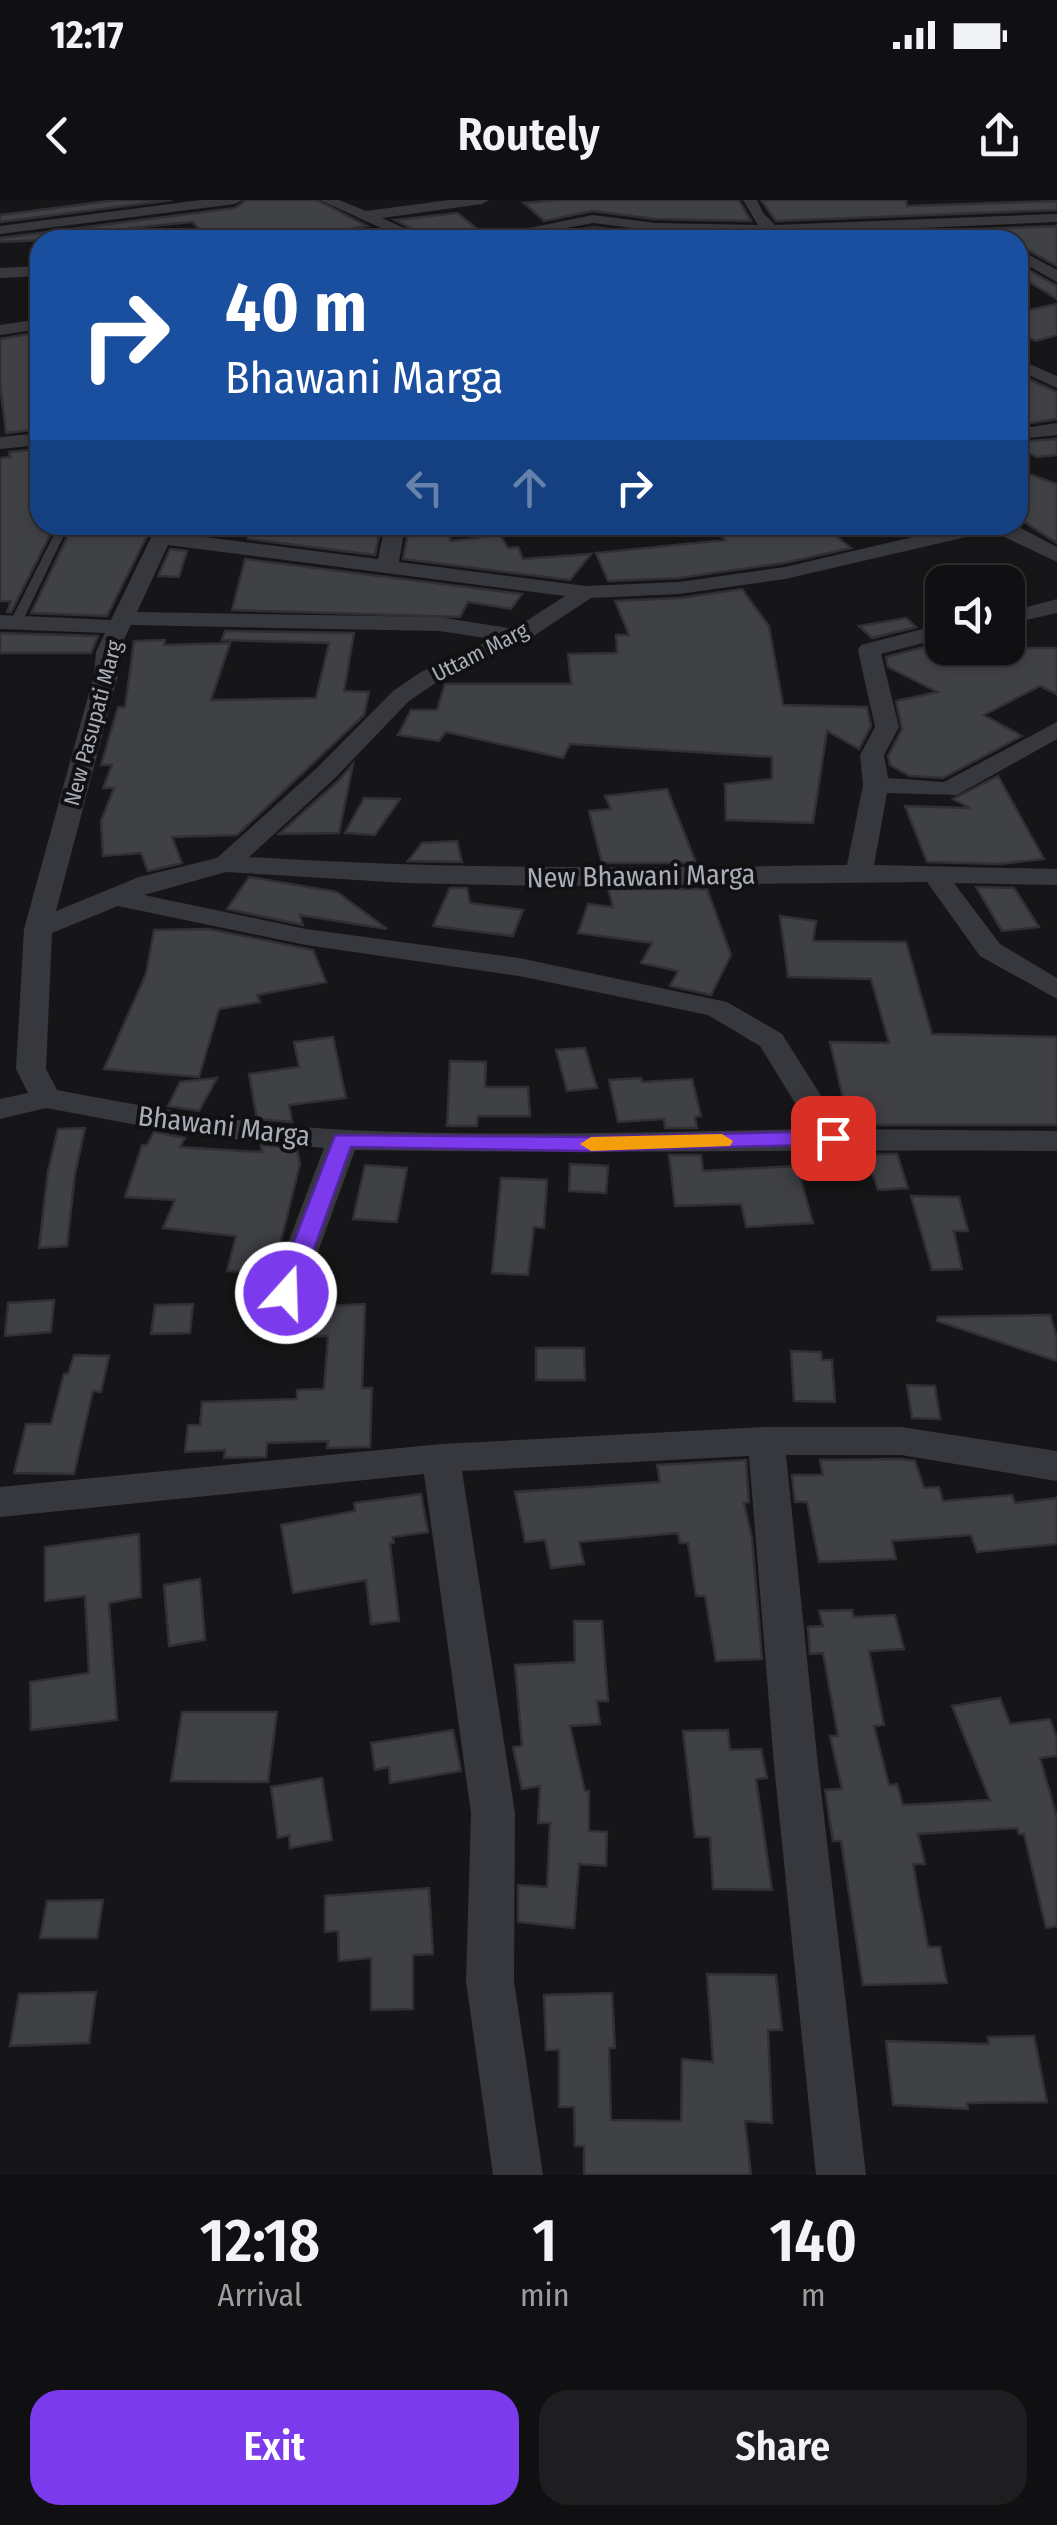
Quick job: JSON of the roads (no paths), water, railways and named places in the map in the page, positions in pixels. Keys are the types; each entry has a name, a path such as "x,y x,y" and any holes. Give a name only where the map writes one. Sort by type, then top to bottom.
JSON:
{"street":[{"path":"0,230 235,200"},
{"path":"327,200 393,230"},
{"path":"362,216 482,200"},
{"path":"750,200 756,215 770,230"},
{"path":"846,230 1057,218"},
{"path":"533,230 594,219 701,230"},
{"path":"973,221 985,230"},
{"path":"1028,260 1057,277"},
{"path":"0,273 30,272"},
{"path":"0,330 30,326"},
{"path":"1028,369 1057,383"},
{"path":"1028,433 1057,429"},
{"path":"0,442 30,440"},
{"path":"1024,536 1057,528"},
{"name":"New Pasupati Marg","path":"38,928 106,675 108,652 164,535"},
{"path":"186,535 586,592 679,588 785,573 950,535"},
{"path":"388,564 394,535"},
{"path":"1024,536 1057,556"},
{"name":"Uttam Marg","path":"38,928 149,883 226,864 326,774 402,696 429,677 518,636 586,592"},
{"path":"1025,614 1057,606"},
{"path":"8,622 438,624 518,636"},
{"path":"859,873 876,785 872,755 888,727 868,650 925,636"},
{"path":"876,785 948,790 1057,730"},
{"name":"New Bhawani Marga","path":"226,864 406,875 550,878 859,873 1057,877"},
{"path":"936,876 990,950 1057,990"},
{"path":"116,897 306,937 520,966 717,1008 771,1040 833,1138"},
{"path":"0,1109 46,1098 30,1069 38,928"},
{"name":"Bhawani Marga","path":"46,1098 184,1124 343,1140 587,1144 833,1138 1057,1142"},
{"path":"286,1293 343,1140"},
{"path":"766,1441 796,1765 841,2175"},
{"path":"0,1502 441,1458 766,1441 901,1441 1057,1466"},
{"path":"441,1458 493,1814 490,1981 518,2175"}],"lane":[{"path":"8,622 58,535"}]}
